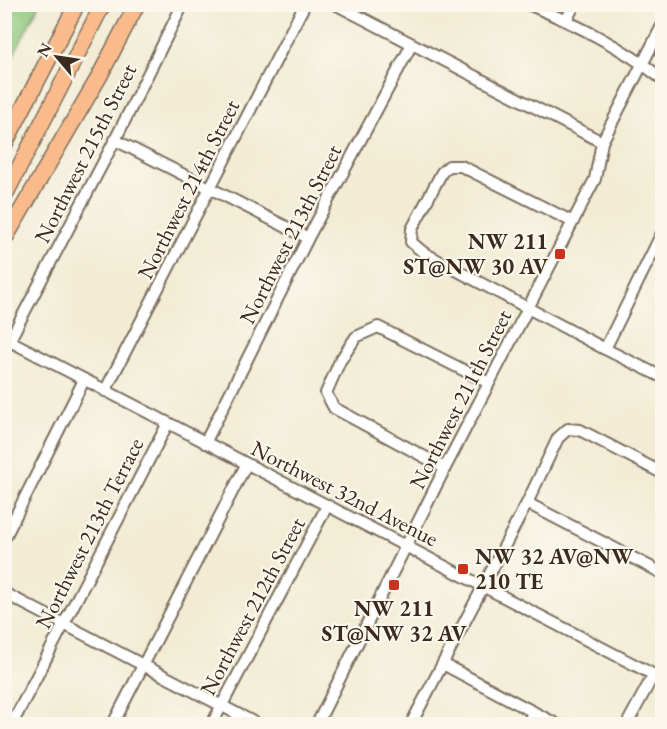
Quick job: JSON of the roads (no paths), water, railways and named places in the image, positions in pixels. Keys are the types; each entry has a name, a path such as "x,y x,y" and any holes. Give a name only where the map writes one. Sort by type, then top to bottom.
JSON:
{"highway":[{"path":"60,37 70,4"},
{"path":"4,145 77,4"},
{"path":"4,197 103,4"},
{"path":"4,240 94,85 137,4"}],"street":[{"name":"Northwest 215th Street","path":"7,346 116,140 183,4"},
{"name":"Northwest 214th Street","path":"105,391 304,4"},
{"path":"335,4 602,142"},
{"path":"528,4 566,20 643,63 663,79"},
{"path":"566,20 574,4"},
{"name":"Northwest 211th Street","path":"317,724 445,468 595,179 602,142 663,26"},
{"name":"Northwest 213th Street","path":"205,443 308,238 412,44"},
{"path":"116,140 308,238"},
{"path":"573,222 461,166 449,166 442,172 412,229 411,242 424,253 605,349 663,377"},
{"path":"605,349 663,233"},
{"path":"445,468 334,408 326,393 340,361 356,337 378,327 489,383"},
{"name":"Northwest 32nd Avenue","path":"7,346 84,380 658,676"},
{"path":"4,539 84,380"},
{"name":"Northwest 213th Terrace","path":"12,724 168,423"},
{"path":"411,724 527,503 558,438 568,429 580,430 663,473"},
{"path":"113,724 246,465"},
{"path":"527,503 663,573"},
{"name":"Northwest 212th Street","path":"212,724 327,506"},
{"path":"4,593 257,724"},
{"path":"443,664 556,724"},
{"path":"627,724 658,676"},
{"path":"527,724 534,712"}],"place":[{"name":"NW 211 ST@NW 30 AV","path":"560,254"},
{"name":"NW 32 AV@NW 210 TE","path":"463,569"},
{"name":"NW 211 ST@NW 32 AV","path":"394,585"}]}
